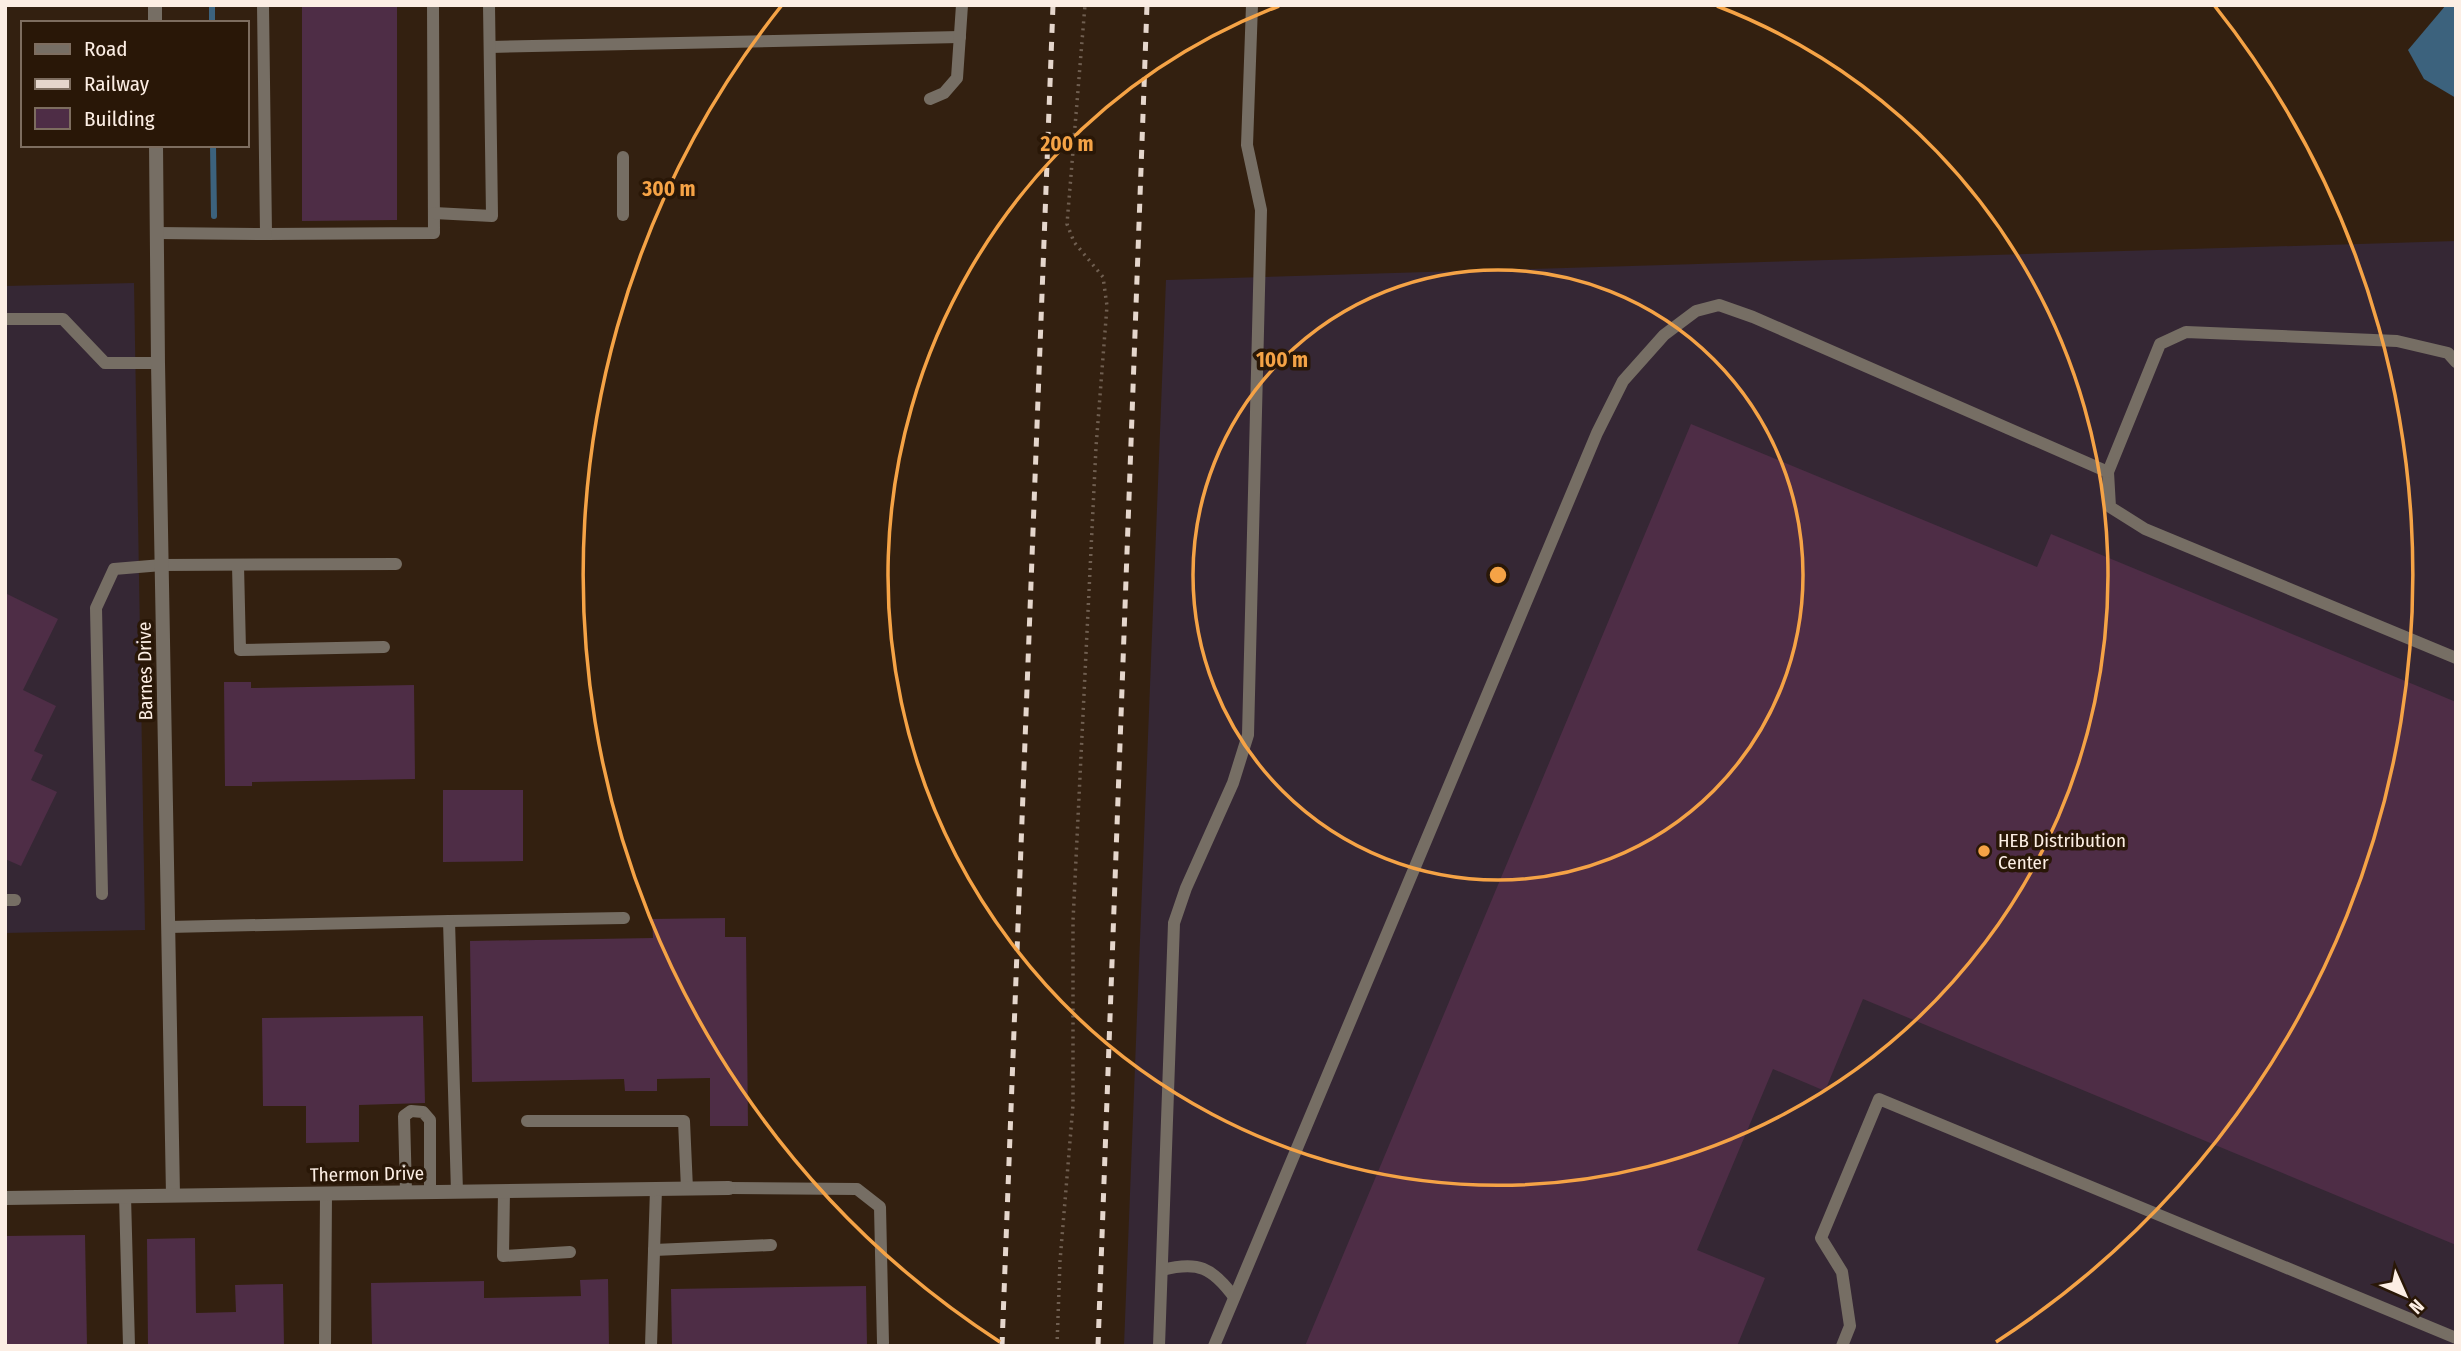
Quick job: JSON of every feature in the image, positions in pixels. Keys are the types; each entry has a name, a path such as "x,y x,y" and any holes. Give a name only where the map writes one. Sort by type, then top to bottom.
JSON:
{"street":[{"name":"Barnes Drive","path":"156,147 173,1195"},
{"name":"Thermon Drive","path":"5,1198 729,1188"}],"lane":[{"path":"263,5 266,234"},
{"path":"157,233 434,233 433,5"},
{"path":"434,214 492,216 489,5"},
{"path":"930,99 944,93 957,78 962,5"},
{"path":"1159,1346 1174,923 1186,888 1233,783 1248,735 1261,211 1247,145 1252,5"},
{"path":"490,47 960,37"},
{"path":"623,157 624,215"},
{"path":"1214,1346 1597,433 1623,381 1664,334 1696,311 1720,305 2108,472"},
{"path":"5,320 63,319 105,363 158,363"},
{"path":"2456,362 2448,353 2398,341 2186,332 2160,344 2108,472 2110,507 2145,529 2456,658"},
{"path":"102,894 96,608 114,569 162,565 396,564"},
{"path":"238,565 240,650 384,647"},
{"path":"169,927 624,918"},
{"path":"449,921 457,1192"},
{"path":"1842,1346 1850,1326 1842,1272 1821,1238 1879,1099 2456,1338"},
{"path":"405,1192 404,1116 411,1111 423,1112 430,1120 430,1192"},
{"path":"527,1121 684,1121 687,1189"},
{"path":"729,1188 857,1189 880,1207 883,1343"},
{"path":"651,1346 656,1189"},
{"path":"504,1191 503,1256 570,1252"},
{"path":"325,1346 326,1194"},
{"path":"125,1195 129,1346"},
{"path":"654,1250 771,1245"},
{"path":"1162,1270 1181,1265 1200,1265 1221,1279 1234,1297"}],"path":[{"path":"1057,1346 1060,1261 1073,1105 1073,908 1097,435 1107,306 1103,277 1074,242 1067,224 1085,5"}],"shaded area":[{"path":"2456,241 2456,1346 1124,1346 1166,280"},
{"path":"134,283 145,930 5,933 5,286"}],"water":[{"path":"2446,5 2456,5 2456,98 2424,79 2408,50"}],"building":[{"path":"302,5 397,5 397,220 302,221"},
{"name":"HEB Distribution Center","path":"1691,424 2037,567 2051,534 2456,702 2456,1245 1863,999 1825,1091 1773,1069 1697,1250 1765,1278 1737,1346 1305,1346"},
{"path":"5,593 58,619 23,690 56,706 34,751 43,755 31,780 57,792 21,866 5,859"},
{"path":"224,682 251,682 251,688 414,685 415,779 252,782 252,786 225,786"},
{"path":"443,790 523,790 523,861 443,862"},
{"path":"725,918 725,937 746,937 748,1126 710,1126 710,1078 657,1079 657,1091 625,1091 624,1079 472,1082 470,941 653,938 652,919"},
{"path":"423,1016 425,1103 359,1105 359,1142 306,1143 306,1106 263,1106 262,1018"},
{"path":"85,1235 87,1346 5,1346 5,1236"},
{"path":"195,1238 196,1313 236,1312 235,1285 283,1284 284,1346 148,1346 147,1239"},
{"path":"608,1279 609,1346 372,1346 371,1283 484,1281 484,1298 581,1296 580,1280"},
{"path":"866,1286 867,1346 672,1346 671,1289"}],"waterway":[{"path":"212,5 212,21"},
{"path":"213,147 214,216"}],"railway":[{"path":"1002,1346 1053,5"},
{"path":"1098,1346 1147,5"}],"place":[{"name":"HEB Distribution Center","path":"1984,851"}]}
